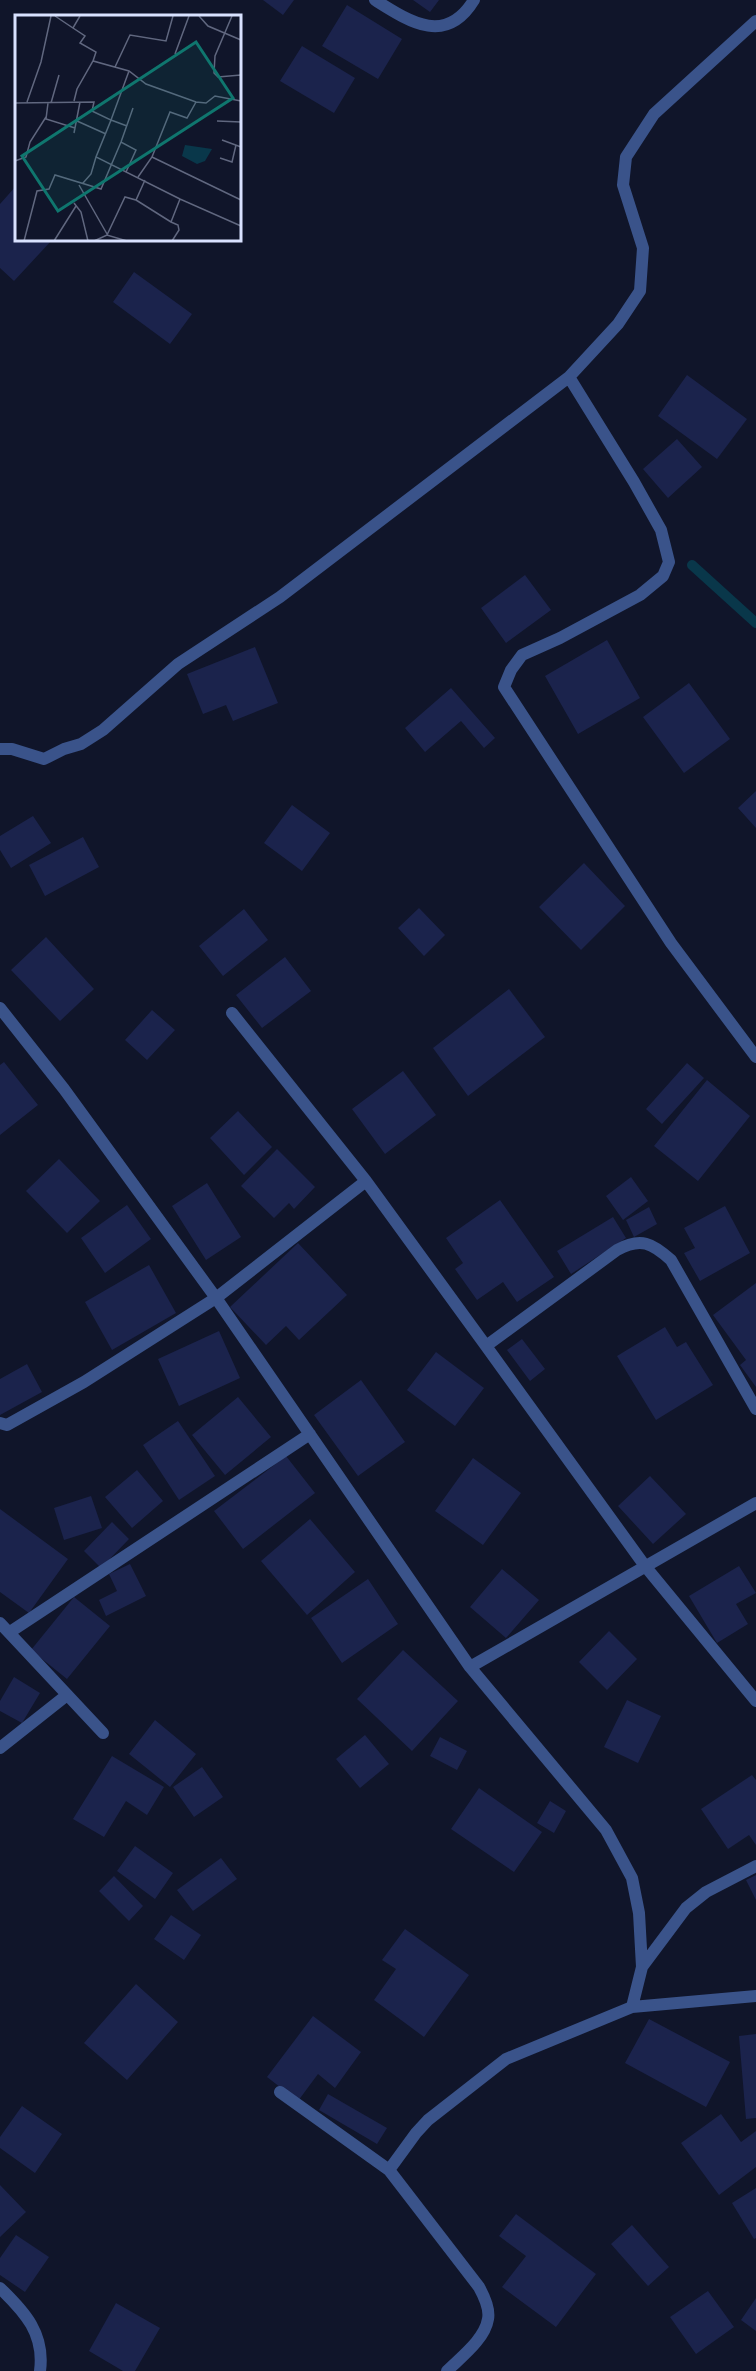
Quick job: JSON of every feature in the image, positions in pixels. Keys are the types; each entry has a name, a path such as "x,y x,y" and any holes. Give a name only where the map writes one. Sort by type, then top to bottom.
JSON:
{"street":[{"path":"375,0 407,21 426,26 448,26 466,13 474,0"},
{"path":"0,749 12,749 44,759 81,744 103,730 178,664 280,597 569,377 618,324 640,291 643,248 623,184 626,157 654,114 756,21"},
{"path":"569,377 661,530 669,562 663,576 640,595 560,638 522,655 511,670 504,687 672,943 756,1057"},
{"path":"0,1008 64,1089 216,1298 470,1667 606,1830 632,1878 639,1913 642,1967 632,2007"},
{"path":"232,1013 366,1181 645,1566 756,1701"},
{"path":"0,1423 7,1425 84,1383 216,1298 366,1181"},
{"path":"486,1346 617,1250 629,1243 642,1242 657,1247 671,1260 756,1409"},
{"path":"10,1632 310,1434"},
{"path":"470,1667 756,1503"},
{"path":"0,1623 104,1733"},
{"path":"0,1748 67,1695"},
{"path":"642,1967 686,1908 706,1892 756,1866"},
{"path":"389,2169 428,2120 506,2059 632,2007 756,1996"},
{"path":"280,2092 389,2169 480,2287 485,2299 488,2319 482,2334 447,2371"},
{"path":"0,2288 18,2305 39,2338 40,2371"}],"building":[{"path":"263,0 294,0 283,15"},
{"path":"413,0 439,0 430,12"},
{"path":"347,5 402,39 378,79 322,46"},
{"path":"302,46 355,78 334,113 280,81"},
{"path":"15,187 15,242 50,242 14,281 0,268 0,204"},
{"path":"134,272 192,314 170,344 113,302"},
{"path":"687,375 747,419 717,459 658,416"},
{"path":"677,439 702,467 668,498 643,469"},
{"path":"525,575 551,610 506,643 481,608"},
{"path":"607,640 640,698 578,734 545,676"},
{"path":"255,647 278,703 233,721 226,705 203,714 187,674"},
{"path":"689,683 730,739 684,773 643,717"},
{"path":"451,688 495,738 484,748 461,721 425,752 405,728"},
{"path":"756,791 756,828 738,808"},
{"path":"292,805 330,833 302,871 264,843"},
{"path":"33,816 51,843 11,868 0,850 0,836"},
{"path":"83,837 99,867 45,896 29,865"},
{"path":"584,863 625,906 581,950 539,907"},
{"path":"419,908 445,935 424,956 398,928"},
{"path":"244,909 268,940 223,976 199,946"},
{"path":"46,937 94,989 60,1021 11,970"},
{"path":"285,957 311,991 262,1028 236,995"},
{"path":"509,989 545,1037 468,1096 433,1048"},
{"path":"152,1010 175,1030 147,1060 125,1040"},
{"path":"4,1062 38,1105 0,1135 0,1065"},
{"path":"687,1063 704,1078 662,1124 646,1109"},
{"path":"403,1071 436,1115 385,1154 352,1109"},
{"path":"707,1080 750,1116 698,1181 654,1146"},
{"path":"238,1111 272,1147 244,1175 210,1138"},
{"path":"277,1149 315,1187 294,1209 289,1203 274,1218 241,1186"},
{"path":"59,1159 100,1201 67,1233 26,1191"},
{"path":"631,1177 648,1201 623,1220 606,1196"},
{"path":"207,1183 241,1237 206,1260 172,1206"},
{"path":"500,1200 554,1277 517,1302 503,1282 477,1300 455,1269 463,1263 446,1238"},
{"path":"127,1205 151,1239 105,1273 81,1238"},
{"path":"725,1206 750,1253 700,1281 684,1253 695,1248 684,1228"},
{"path":"649,1207 657,1224 634,1237 626,1220"},
{"path":"613,1217 626,1238 571,1274 557,1251"},
{"path":"298,1243 347,1295 299,1340 286,1326 266,1345 230,1307"},
{"path":"149,1265 176,1313 112,1350 85,1302"},
{"path":"756,1283 756,1387 740,1365 746,1360 713,1315"},
{"path":"665,1327 677,1347 686,1342 713,1385 656,1420 617,1356"},
{"path":"219,1331 240,1378 179,1406 158,1359"},
{"path":"522,1339 545,1369 530,1381 507,1350"},
{"path":"436,1352 484,1388 455,1426 407,1390"},
{"path":"27,1364 42,1392 0,1415 0,1379"},
{"path":"361,1380 405,1442 358,1476 314,1415"},
{"path":"238,1397 271,1437 225,1475 192,1435"},
{"path":"178,1421 215,1476 179,1500 143,1445"},
{"path":"286,1456 315,1493 243,1549 214,1511"},
{"path":"473,1458 521,1493 483,1545 435,1511"},
{"path":"137,1470 163,1501 132,1528 105,1497"},
{"path":"650,1476 686,1514 653,1544 618,1506"},
{"path":"91,1496 102,1528 64,1540 54,1508"},
{"path":"0,1509 68,1559 29,1613 0,1592"},
{"path":"310,1519 355,1572 307,1615 261,1561"},
{"path":"112,1522 129,1539 101,1568 84,1551"},
{"path":"130,1564 146,1596 106,1616 99,1600 117,1591 109,1574"},
{"path":"739,1566 756,1593 736,1604 748,1624 717,1643 689,1596"},
{"path":"502,1569 539,1600 506,1638 470,1607"},
{"path":"368,1579 398,1624 342,1663 311,1618"},
{"path":"74,1597 110,1626 67,1679 31,1650"},
{"path":"609,1631 637,1659 607,1690 579,1662"},
{"path":"403,1650 458,1701 412,1751 357,1699"},
{"path":"14,1677 40,1693 22,1723 0,1711 0,1701"},
{"path":"627,1700 661,1716 638,1763 604,1747"},
{"path":"155,1720 196,1754 170,1787 129,1754"},
{"path":"365,1735 389,1764 360,1788 336,1759"},
{"path":"440,1737 467,1751 457,1770 430,1756"},
{"path":"112,1756 164,1787 147,1815 126,1801 104,1837 73,1819"},
{"path":"202,1767 223,1797 194,1817 173,1787"},
{"path":"752,1775 756,1780 756,1845 749,1835 728,1849 701,1809"},
{"path":"479,1788 542,1832 514,1872 451,1829"},
{"path":"550,1801 566,1811 554,1833 537,1823"},
{"path":"135,1846 173,1873 155,1899 117,1871"},
{"path":"221,1858 237,1879 193,1911 177,1890"},
{"path":"756,1875 756,1900 746,1880"},
{"path":"114,1876 143,1906 129,1921 99,1891"},
{"path":"171,1915 201,1935 184,1960 154,1939"},
{"path":"405,1929 469,1975 424,2037 374,2000 396,1969 382,1960"},
{"path":"136,1984 178,2022 127,2080 84,2043"},
{"path":"313,2016 361,2052 335,2088 318,2074 298,2101 267,2077"},
{"path":"649,2019 730,2062 706,2107 625,2063"},
{"path":"756,2034 756,2118 746,2119 739,2036"},
{"path":"328,2094 387,2128 377,2144 319,2110"},
{"path":"22,2106 62,2134 35,2173 0,2148 0,2137"},
{"path":"721,2114 741,2142 756,2131 756,2167 719,2195 681,2143"},
{"path":"0,2185 26,2212 0,2237"},
{"path":"756,2188 756,2238 754,2239 732,2203"},
{"path":"516,2214 596,2274 556,2327 502,2287 526,2256 499,2236"},
{"path":"632,2225 669,2267 648,2286 611,2244"},
{"path":"16,2235 49,2257 25,2292 0,2275 0,2258"},
{"path":"708,2291 734,2327 696,2354 670,2317"},
{"path":"756,2298 756,2331 741,2320"},
{"path":"116,2303 160,2328 135,2371 123,2371 89,2351"}],"waterway":[{"path":"692,565 756,623"}]}
